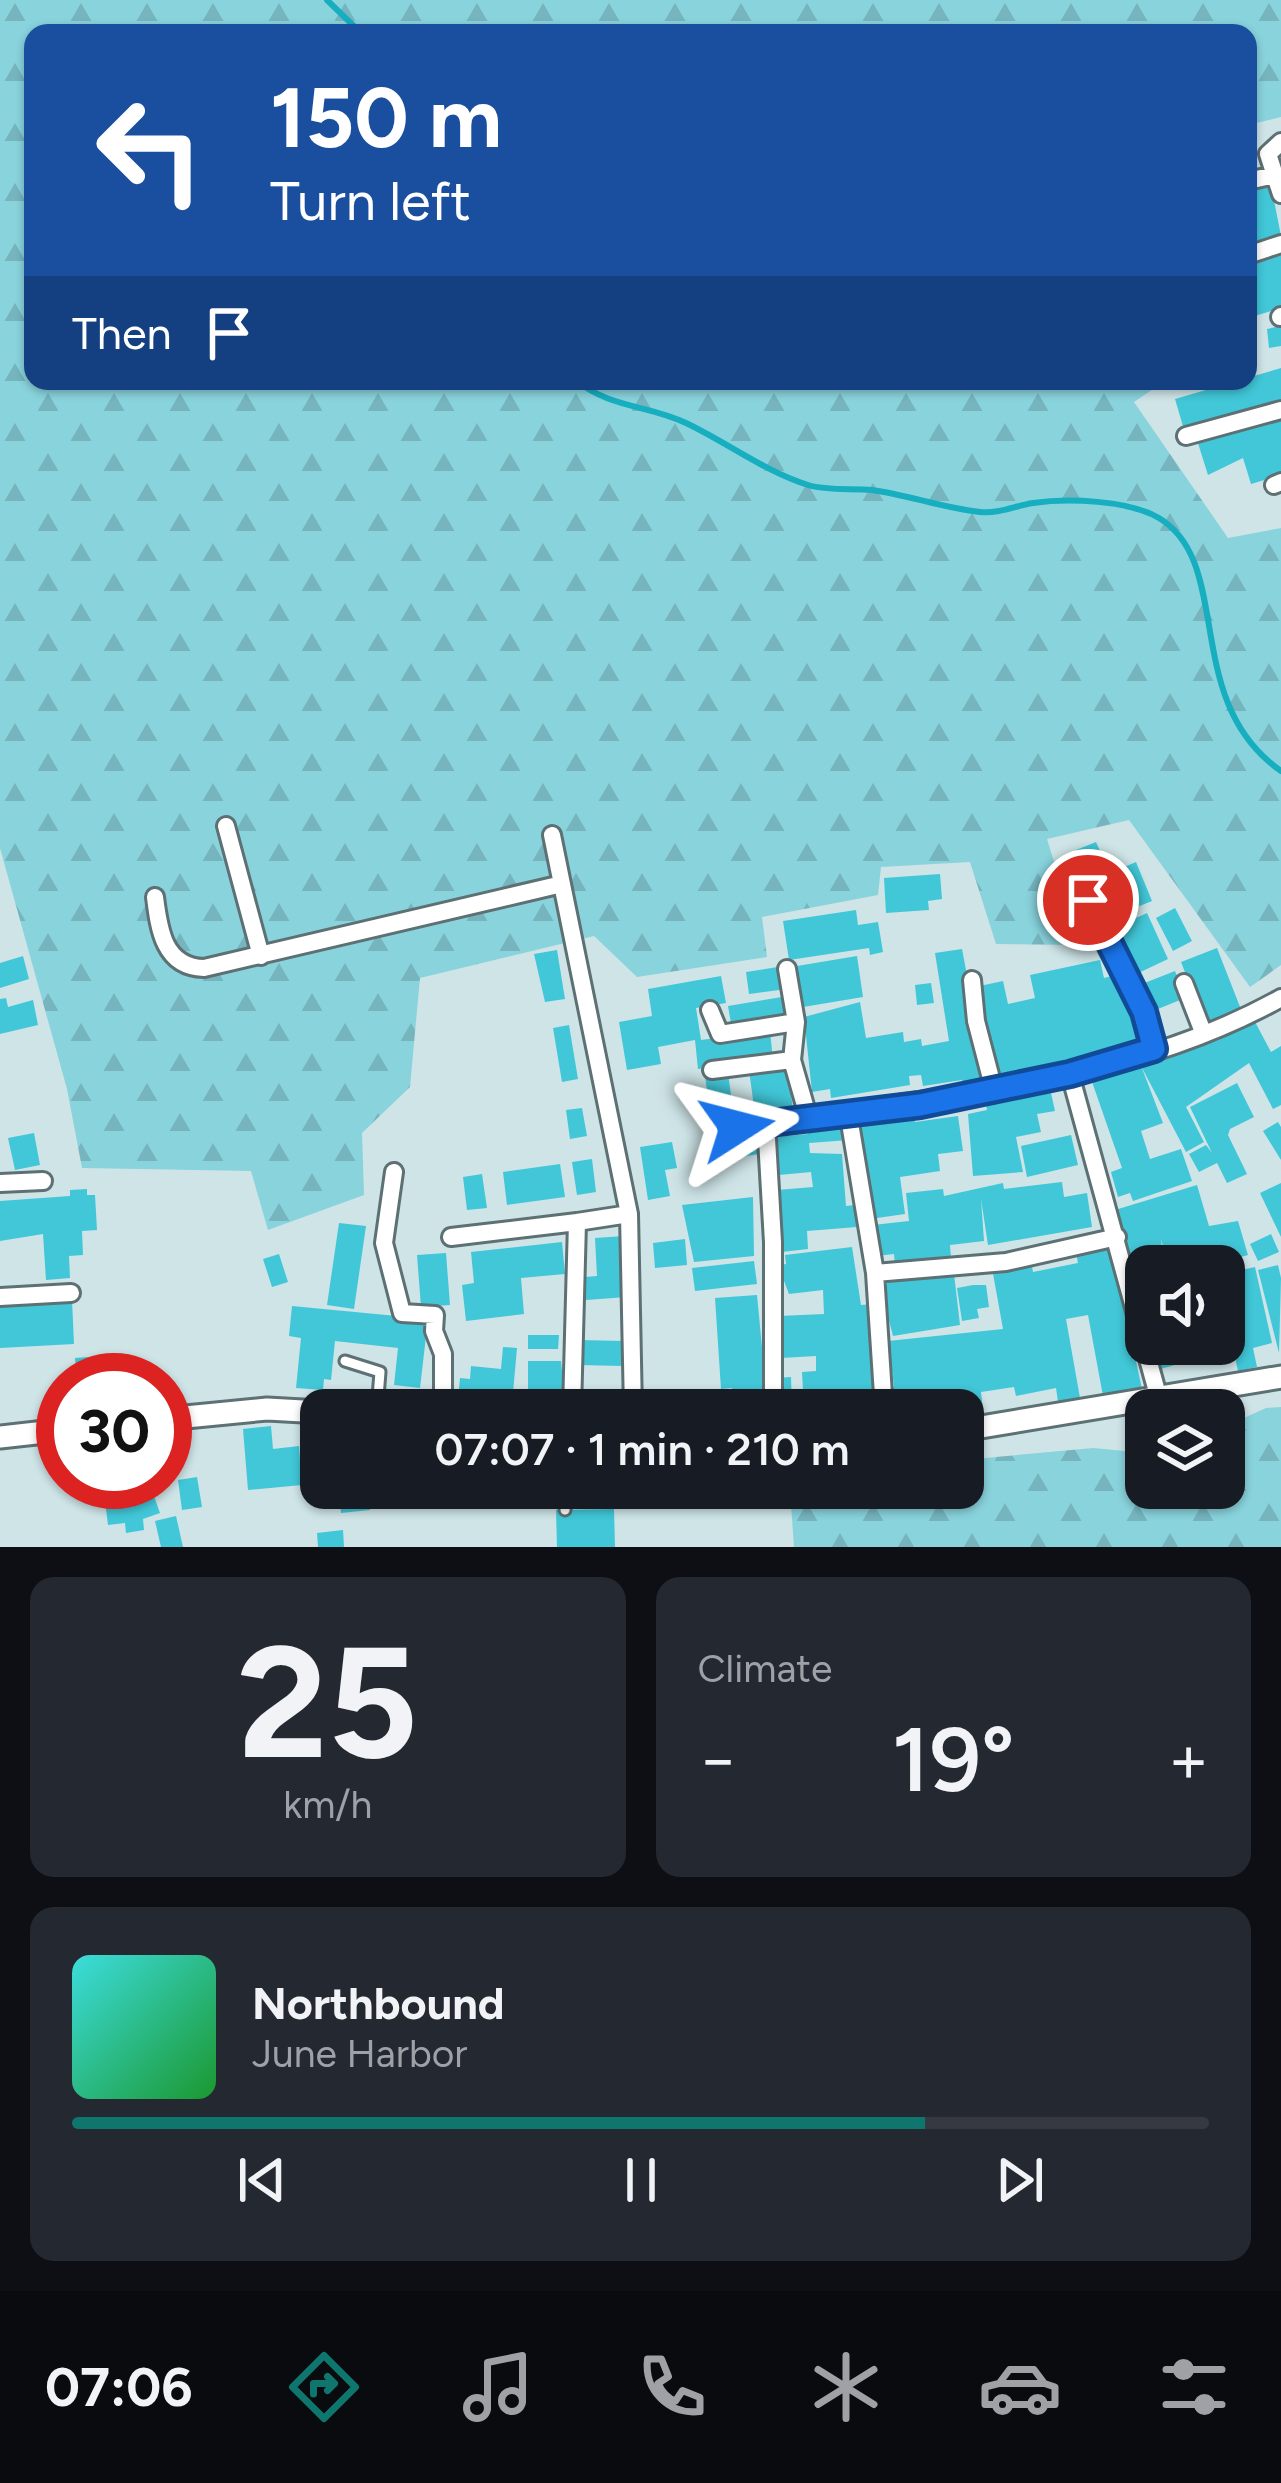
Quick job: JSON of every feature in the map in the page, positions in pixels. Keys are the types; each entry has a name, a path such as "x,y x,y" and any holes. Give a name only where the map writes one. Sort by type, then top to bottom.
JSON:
{"street":[{"path":"1281,142 1268,154 1281,194"},
{"path":"1257,179 1274,175"},
{"path":"1186,436 1281,410"},
{"path":"226,826 260,956"},
{"path":"552,835 629,1214 633,1389"},
{"path":"155,897 163,939 180,962 204,968 562,884"},
{"path":"1088,900 1144,1012 1154,1049"},
{"path":"787,969 796,1022 792,1060 808,1116"},
{"path":"973,980 976,1022 994,1090"},
{"path":"1184,983 1203,1032"},
{"path":"737,1127 994,1090 1070,1074 1203,1032 1281,998"},
{"path":"710,1010 719,1034 796,1022"},
{"path":"712,1070 792,1060"},
{"path":"1070,1074 1156,1389"},
{"path":"848,1111 875,1273 883,1389"},
{"path":"766,1122 772,1389"},
{"path":"394,1172 384,1243 402,1313 435,1316 434,1331 443,1354 443,1389"},
{"path":"1,1177 43,1181"},
{"path":"451,1237 629,1214"},
{"path":"573,1389 577,1222"},
{"path":"875,1273 1006,1262 1117,1237"},
{"path":"0,1297 71,1293"},
{"path":"1214,1389 1281,1377"},
{"path":"984,1427 1125,1404"},
{"path":"192,1416 267,1408 300,1410"},
{"path":"0,1437 36,1433"}],"lane":[{"path":"345,1361 380,1372 379,1389"}],"green space":[{"path":"0,0 1281,0 1281,117 1257,123 1257,24 24,24 24,390 1152,390 1134,402 1228,538 1281,528 1281,965 1250,987 1129,820 1047,839 1080,945 996,944 970,862 881,867 878,895 762,917 767,957 637,977 594,936 420,978 410,1087 362,1133 364,1195 268,1230 251,1171 82,1168 67,1089 0,848"},
{"path":"1281,1407 1281,1547 794,1547 791,1509 984,1509 984,1458 1093,1448 1125,1451 1125,1509 1245,1509 1245,1418"}],"building":[{"path":"1270,180 1281,236 1257,243 1257,184"},
{"path":"1281,248 1281,308 1257,315 1257,256"},
{"path":"1275,322 1281,322 1281,346 1269,348 1267,329 1276,327"},
{"path":"1281,368 1281,404 1185,433 1175,399 1206,390 1257,390 1257,375"},
{"path":"1281,415 1281,475 1251,484 1243,458 1208,475 1197,440"},
{"path":"1096,842 1110,873 1136,862 1152,901 1105,920 1076,850"},
{"path":"940,874 942,899 928,901 929,910 886,913 884,878"},
{"path":"1175,908 1192,941 1173,951 1156,918"},
{"path":"856,910 858,925 878,922 883,952 870,955 869,948 789,960 783,921"},
{"path":"1147,913 1168,959 1130,977 1108,931"},
{"path":"1217,948 1242,1012 1206,1026 1181,962"},
{"path":"962,949 988,1085 963,1089 962,1080 923,1086 921,1075 909,1076 910,1085 831,1098 830,1089 812,1092 804,1017 860,1002 866,1038 903,1032 904,1042 921,1039 922,1046 949,1041 935,953"},
{"path":"557,950 565,999 545,1002 534,954"},
{"path":"23,956 29,979 0,988 0,963"},
{"path":"857,956 863,997 797,1008 791,967"},
{"path":"1100,960 1104,978 1120,974 1129,986 1142,1047 1050,1071 991,1076 975,987 1003,981 1008,1004 1035,998 1030,975"},
{"path":"784,966 787,989 749,994 746,972"},
{"path":"1175,971 1185,998 1153,1011 1142,984"},
{"path":"721,976 726,1003 696,1008 701,1040 770,1031 773,1060 698,1069 695,1040 658,1047 661,1064 627,1070 619,1022 652,1016 648,989"},
{"path":"931,983 934,1003 917,1005 915,985"},
{"path":"788,996 792,1019 732,1029 728,1006"},
{"path":"6,998 8,1007 33,1000 38,1025 0,1034 0,999"},
{"path":"1254,1020 1271,1052 1281,1046 1281,1105 1273,1109 1249,1063 1186,1107 1204,1142 1186,1152 1140,1064 1218,1040"},
{"path":"569,1025 578,1079 562,1082 553,1028"},
{"path":"1140,1063 1163,1123 1141,1131 1150,1159 1181,1149 1192,1181 1133,1201 1130,1193 1118,1197 1111,1172 1122,1168 1090,1076"},
{"path":"787,1065 793,1109 755,1114 749,1070"},
{"path":"728,1073 734,1117 711,1120 705,1076"},
{"path":"1237,1083 1254,1117 1230,1129 1228,1135 1247,1174 1227,1183 1217,1163 1199,1172 1189,1154 1206,1145 1212,1153 1190,1107"},
{"path":"1011,1092 1013,1100 1051,1093 1055,1111 1037,1114 1041,1132 1016,1137 1023,1172 973,1176 968,1114 987,1110 985,1097"},
{"path":"582,1108 587,1136 570,1139 566,1110"},
{"path":"913,1108 915,1122 958,1116 963,1151 938,1154 940,1171 900,1177 905,1214 870,1219 855,1113"},
{"path":"848,1117 849,1140 809,1143 810,1153 842,1154 846,1206 855,1205 857,1227 807,1231 808,1249 782,1252 777,1190 813,1187 811,1172 779,1175 776,1137 808,1134 807,1121"},
{"path":"1278,1122 1281,1127 1281,1160 1263,1131"},
{"path":"755,1128 759,1154 722,1160 718,1134"},
{"path":"34,1133 40,1165 15,1170 8,1138"},
{"path":"1071,1135 1078,1165 1027,1177 1021,1146"},
{"path":"672,1142 677,1168 665,1170 670,1196 648,1200 640,1147"},
{"path":"592,1159 596,1192 577,1195 572,1162"},
{"path":"560,1164 565,1197 507,1205 503,1172"},
{"path":"482,1174 487,1208 467,1210 463,1177"},
{"path":"1062,1182 1064,1197 1087,1193 1092,1227 988,1245 981,1199 984,1241 950,1245 951,1259 895,1266 894,1254 876,1256 873,1225 909,1221 906,1193 943,1189 944,1196 1003,1183 1004,1189"},
{"path":"1281,1183 1281,1237 1260,1193"},
{"path":"1197,1185 1209,1226 1238,1221 1248,1255 1245,1245 1163,1245 1161,1239 1162,1245 1125,1246 1115,1210"},
{"path":"87,1189 87,1195 95,1195 97,1230 82,1231 83,1255 69,1256 70,1278 46,1280 43,1234 0,1241 0,1201 70,1196 70,1190"},
{"path":"753,1197 754,1256 694,1262 682,1205"},
{"path":"339,1223 366,1226 354,1309 327,1305"},
{"path":"1271,1234 1279,1252 1258,1261 1250,1244"},
{"path":"624,1236 627,1297 586,1300 585,1277 597,1276 595,1238"},
{"path":"685,1239 687,1265 655,1268 653,1243"},
{"path":"1110,1241 1125,1310 1125,1365 1137,1365 1142,1389 1103,1396 1088,1315 1066,1319 1080,1398 1058,1402 1056,1388 1016,1396 1014,1387 984,1392 885,1389 894,1387 891,1361 883,1362 881,1348 889,1347 888,1341 1003,1329 992,1268 1031,1261 1033,1272 1078,1263 1075,1247"},
{"path":"562,1242 565,1274 521,1278 524,1314 466,1321 462,1285 474,1283 471,1252"},
{"path":"852,1247 861,1305 872,1304 876,1389 803,1389 802,1372 816,1371 816,1356 781,1358 779,1316 824,1314 823,1290 789,1294 778,1265 786,1264 785,1255"},
{"path":"446,1253 450,1305 421,1307 417,1255"},
{"path":"279,1254 288,1282 272,1287 263,1259"},
{"path":"754,1261 757,1284 695,1291 692,1268"},
{"path":"1278,1265 1281,1278 1279,1353 1258,1270"},
{"path":"1255,1267 1272,1343 1253,1348 1257,1367 1238,1371 1237,1365 1245,1365 1245,1269"},
{"path":"954,1274 960,1325 893,1336 878,1278"},
{"path":"986,1285 989,1307 977,1309 979,1318 962,1321 957,1288"},
{"path":"757,1295 766,1389 721,1389 715,1298"},
{"path":"72,1300 74,1344 0,1348 0,1304"},
{"path":"292,1306 428,1319 420,1388 394,1385 398,1348 335,1341 331,1380 324,1379 323,1389 296,1388 301,1338 289,1336"},
{"path":"528,1335 559,1335 558,1349 528,1349"},
{"path":"579,1340 624,1341 623,1366 578,1365"},
{"path":"503,1347 517,1348 513,1389 459,1389 460,1378 470,1379 471,1366 501,1369"},
{"path":"528,1361 561,1361 564,1389 528,1389"},
{"path":"791,1377 791,1389 776,1389 776,1378"},
{"path":"271,1426 273,1449 299,1446 300,1485 248,1490 243,1429"},
{"path":"197,1477 202,1507 192,1508 192,1478"},
{"path":"106,1509 159,1509 160,1513 143,1519 144,1530 126,1533 125,1523 108,1525"},
{"path":"614,1509 615,1547 557,1547 556,1510"},
{"path":"176,1516 183,1547 161,1547 155,1521"},
{"path":"343,1530 344,1547 318,1547 317,1533"}],"waterway":[{"path":"327,0 352,24"},
{"path":"590,390 686,423 776,472 816,487 872,490 980,512 1047,501 1098,502 1159,518 1182,539 1196,567 1230,708 1250,742 1281,771"}],"route":[{"path":"737,1127 920,1105 1070,1074 1154,1049 1144,1012 1088,900"}]}
